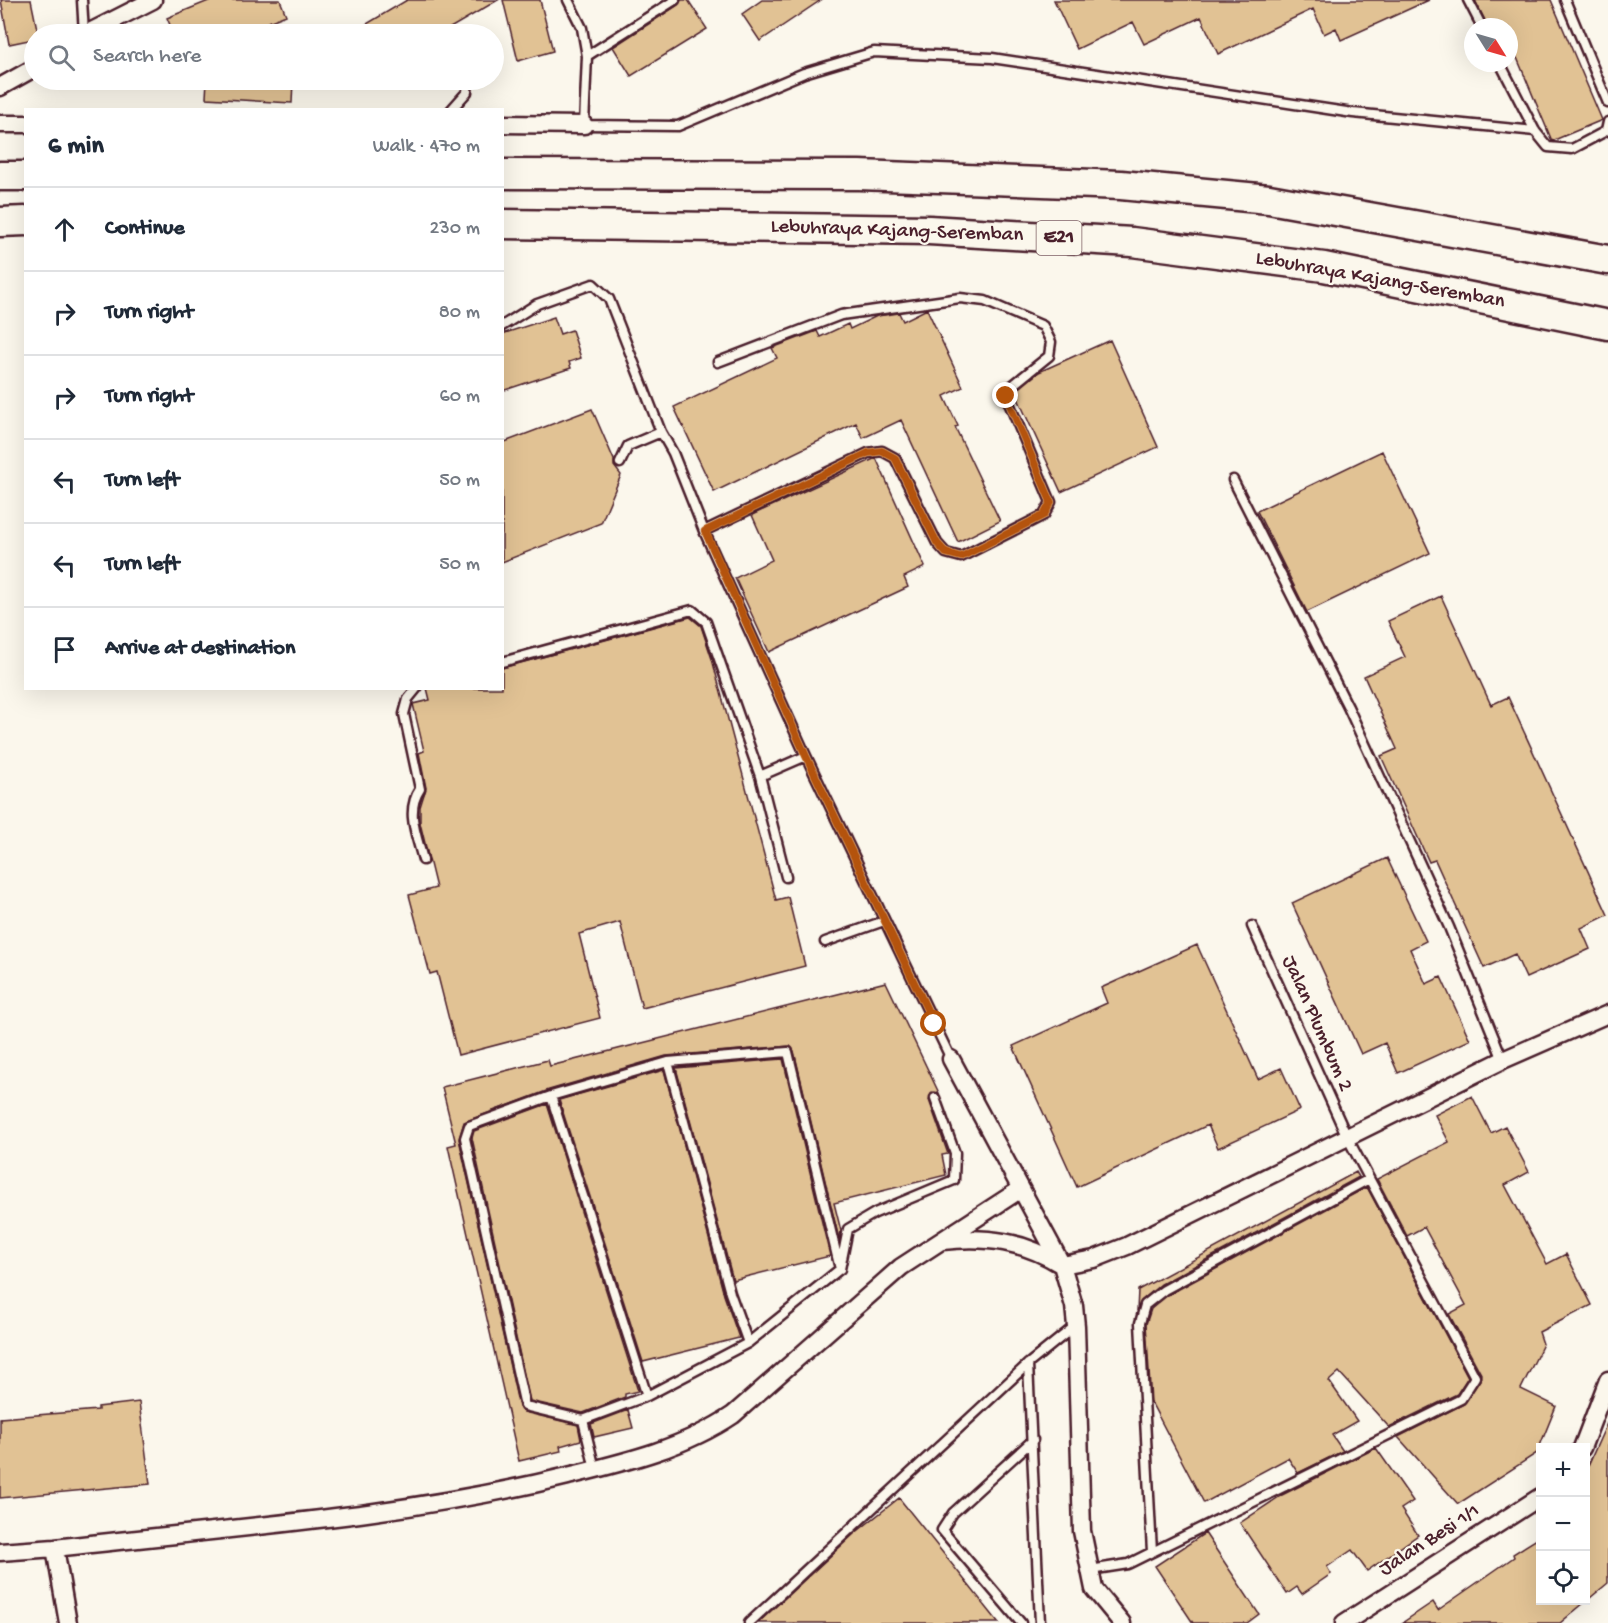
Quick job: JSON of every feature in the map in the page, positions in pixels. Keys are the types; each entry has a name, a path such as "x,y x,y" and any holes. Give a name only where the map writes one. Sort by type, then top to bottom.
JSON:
{"highway":[{"path":"504,174 859,175 1121,184 1269,199 1608,260"},
{"path":"0,176 24,176"},
{"path":"0,222 24,221"},
{"name":"Lebuhraya Kajang-Seremban","path":"504,224 929,230 1132,242 1324,267 1608,326"}],"street":[{"path":"105,24 153,0"},
{"path":"0,87 24,74"},
{"path":"0,124 24,124"},
{"path":"504,124 584,125"},
{"path":"939,1241 972,1238 1007,1242 1038,1250 1062,1265 1094,1259 1127,1246 1503,1060 1608,1014"},
{"path":"951,1059 1062,1265 1074,1306 1076,1326 1082,1531 1094,1589 1122,1623"},
{"path":"0,1552 55,1548 419,1506 494,1494 643,1456 710,1430 733,1415 901,1267 1021,1189"},
{"path":"1584,1443 1608,1380"},
{"name":"Jalan Besi 1/1","path":"1344,1623 1536,1500"},
{"path":"55,1548 68,1623"}],"lane":[{"path":"82,0 84,24"},
{"path":"568,0 582,28 587,56 584,125 678,126 804,73 874,52 992,58 1353,113 1535,132"},
{"path":"587,56 675,0"},
{"path":"1468,0 1477,18"},
{"path":"1565,0 1608,103"},
{"path":"1505,72 1535,132 1548,147 1572,149 1606,131 1608,122"},
{"path":"454,108 467,90"},
{"path":"504,325 537,304 593,284 609,299 661,432 673,453 705,531 806,756 951,1059"},
{"path":"705,531 868,453 882,451 895,458 937,543 946,553 961,557 1044,515 1051,502 1006,396 1016,382 1049,356 1051,342 1043,326 1022,316 985,301 960,298 841,315 718,362"},
{"path":"620,463 628,446 661,432"},
{"path":"1233,480 1348,706 1449,927 1503,1060"},
{"path":"504,661 692,610 706,622 760,776 786,877"},
{"path":"415,690 408,699 404,714 420,789 412,800 411,812 423,860"},
{"path":"760,776 806,756"},
{"path":"825,942 884,921"},
{"name":"Jalan Plumbum 2","path":"1152,1552 1461,1399 1475,1377 1347,1137 1252,926"},
{"path":"840,1269 788,1052 668,1062 551,1096 469,1126 465,1138 525,1406 583,1419 647,1396 748,1342 840,1269 848,1229 875,1213 954,1180 955,1153 935,1098"},
{"path":"668,1062 730,1293 748,1342"},
{"path":"551,1096 647,1396"},
{"path":"1090,1570 1128,1564 1152,1552 1140,1323 1145,1305 1164,1290 1369,1179"},
{"path":"749,1623 1028,1364 1076,1326"},
{"path":"1028,1364 1040,1623"},
{"path":"583,1419 596,1469"},
{"path":"1021,1623 942,1530 953,1512 1033,1440"}],"building":[{"path":"1,0 31,0 36,24 24,24 24,41 9,44"},
{"path":"211,0 280,0 286,15 263,24 170,24 167,18"},
{"path":"407,0 498,0 457,24 367,24"},
{"path":"503,0 540,0 553,51 518,61"},
{"path":"681,0 688,0 707,29 631,76 613,47 678,5"},
{"path":"762,0 821,0 760,41 742,14"},
{"path":"1054,0 1429,0 1341,40 1336,28 1324,34 1313,9 1218,54 1201,17 1144,44 1133,22 1077,49"},
{"path":"1475,0 1551,0 1602,120 1552,141 1518,60 1518,18 1484,18"},
{"path":"206,90 293,90 292,103 206,98"},
{"path":"927,309 963,387 944,396 958,426 955,427 1000,521 958,542 901,420 863,438 856,423 714,492 674,407 777,358 772,348 817,331 820,337 848,324 850,329 877,316 899,313 903,321"},
{"path":"554,317 560,334 572,330 581,358 569,362 571,368 504,390 504,333"},
{"path":"1110,340 1158,447 1061,492 1015,392 1039,372"},
{"path":"592,409 614,460 614,466 621,475 601,523 504,561 504,442"},
{"path":"1382,451 1430,553 1307,612 1257,511"},
{"path":"876,458 925,567 904,577 908,587 769,652 735,578 772,560 752,515"},
{"path":"1441,596 1491,705 1508,697 1608,915 1581,928 1590,949 1526,978 1515,954 1484,968 1435,860 1429,862 1381,756 1397,749 1364,676 1405,657 1388,621"},
{"path":"690,617 701,626 712,659 776,900 788,897 805,966 642,1008 620,922 579,934 600,1018 458,1055 437,972 430,974 409,895 436,888 420,823 420,807 426,788 419,753 424,751 413,704 430,700 428,690 504,690 504,667"},
{"path":"1387,858 1426,941 1410,949 1426,984 1441,977 1470,1040 1398,1073 1385,1043 1361,1054 1292,903"},
{"path":"1197,945 1258,1079 1281,1068 1300,1110 1218,1148 1208,1125 1077,1187 1013,1046 1107,1003 1101,988"},
{"path":"886,982 939,1093 932,1092 929,1100 948,1154 942,1155 946,1175 834,1203 841,1231 839,1239 794,1051 790,1046 666,1056 549,1090 464,1122 459,1139 519,1407 524,1412 578,1425 581,1440 560,1446 561,1451 519,1461 448,1146 456,1144 442,1087 548,1060 550,1066"},
{"path":"783,1059 830,1256 733,1280 676,1068"},
{"path":"664,1070 724,1295 739,1338 643,1362 559,1100"},
{"path":"1472,1096 1491,1133 1505,1126 1529,1172 1505,1185 1547,1264 1566,1254 1592,1305 1539,1332 1543,1344 1521,1389 1556,1406 1541,1443 1536,1443 1536,1454 1458,1504 1398,1437 1464,1404 1480,1380 1481,1374 1449,1314 1466,1305 1424,1227 1407,1236 1377,1179 1449,1142 1435,1115"},
{"path":"547,1104 638,1391 625,1394 625,1397 583,1413 530,1401 472,1138 474,1131"},
{"path":"1356,1172 1359,1177 1161,1284 1141,1301 1137,1311 1138,1290"},
{"path":"1367,1187 1468,1377 1457,1394 1389,1427 1339,1372 1329,1381 1357,1421 1332,1435 1343,1451 1298,1473 1288,1458 1204,1503 1151,1402 1146,1324 1151,1309 1168,1295"},
{"path":"139,1402 150,1484 0,1498 0,1418 98,1410 98,1407"},
{"path":"628,1410 633,1428 594,1437 591,1424"},
{"path":"1608,1421 1608,1583 1590,1598 1590,1497 1590,1461"},
{"path":"1376,1448 1413,1501 1401,1509 1418,1535 1367,1571 1352,1550 1327,1567 1331,1574 1302,1594 1297,1587 1287,1594 1240,1523 1282,1495"},
{"path":"899,1498 999,1623 758,1623 854,1534"},
{"path":"1205,1533 1259,1614 1247,1623 1193,1623 1155,1566"},
{"path":"1536,1540 1536,1605 1582,1605 1560,1623 1402,1623 1433,1602 1438,1610 1514,1557 1513,1554"}],"route":[{"path":"934,1024 806,756 705,531 868,453 882,451 895,458 937,543 946,553 961,557 1044,515 1051,502 1006,396"}]}
